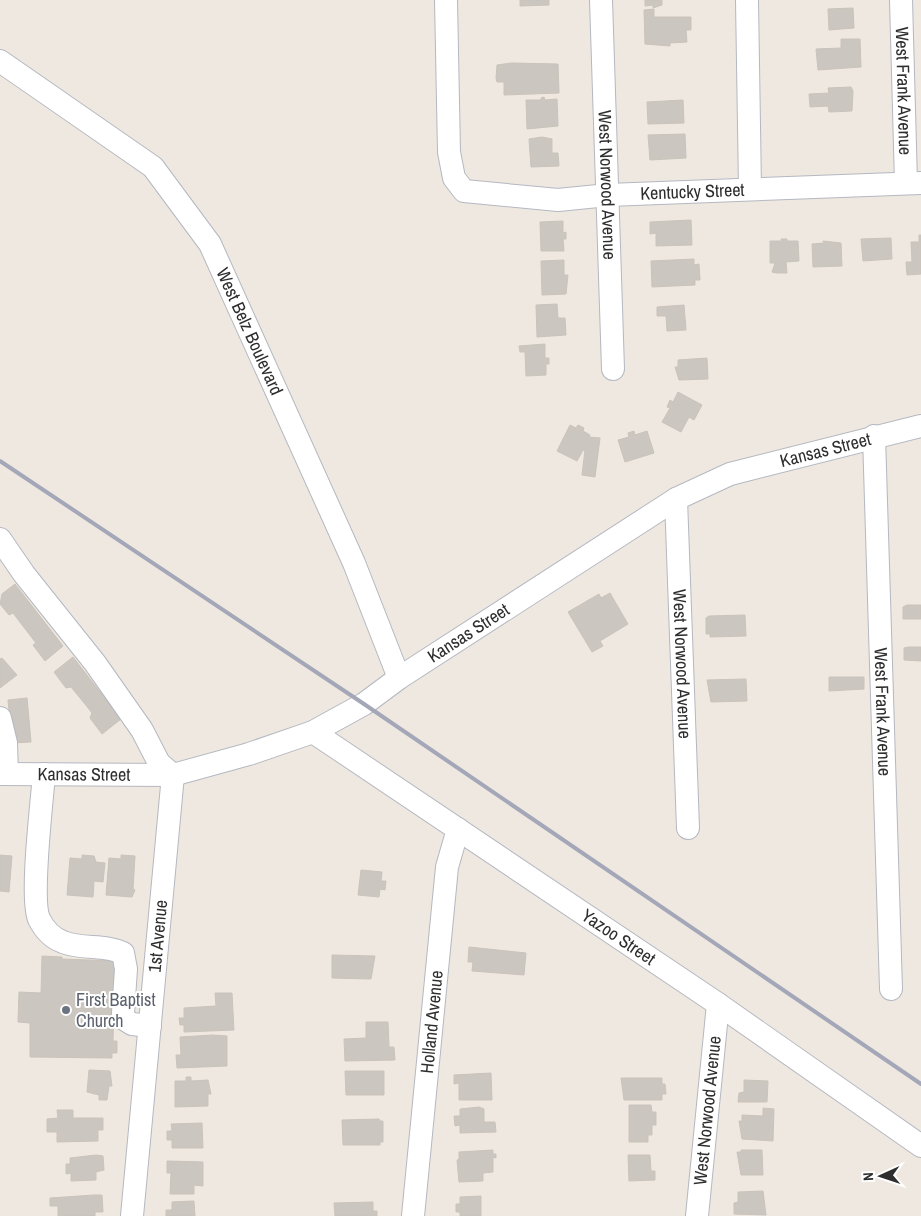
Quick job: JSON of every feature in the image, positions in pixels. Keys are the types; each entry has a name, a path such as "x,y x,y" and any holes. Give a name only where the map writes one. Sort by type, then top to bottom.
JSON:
{"street":[{"name":"Kentucky Street","path":"446,0 449,152 454,178 464,191 558,200 608,195 914,183"},
{"name":"West Norwood Avenue","path":"601,0 613,369"},
{"path":"747,0 750,189"},
{"name":"West Frank Avenue","path":"901,0 914,183"},
{"name":"West Belz Boulevard","path":"0,61 153,167 210,244 354,563 398,678"},
{"name":"Kansas Street","path":"3,774 173,775 249,754 313,732 364,704 398,678 676,499 730,474 874,436 921,426"},
{"name":"West Frank Avenue","path":"874,436 891,989"},
{"name":"West Norwood Avenue","path":"676,499 688,828"},
{"path":"0,539 24,574 95,662 142,730 159,763 173,775"},
{"path":"0,718 6,743 3,774"},
{"name":"Yazoo Street","path":"313,732 718,1004 921,1146"},
{"path":"44,774 36,874 36,908 39,918 52,936 62,942 78,947 117,950 123,953 156,954"},
{"name":"1st Avenue","path":"132,1216 173,775"},
{"name":"Holland Avenue","path":"413,1216 447,867 458,829"},
{"path":"123,953 126,969 122,1013 124,1020 132,1024 150,1026"},
{"name":"West Norwood Avenue","path":"698,1216 718,1004"}],"building":[{"path":"520,0 549,0 549,5 520,6"},
{"path":"645,0 662,0 662,5 653,8 653,5 645,6"},
{"path":"853,8 854,28 829,30 828,9"},
{"path":"654,9 654,17 691,17 691,30 686,30 687,42 670,43 670,46 645,44 644,10"},
{"path":"841,39 860,39 861,67 818,70 816,49 841,48"},
{"path":"511,63 558,64 559,93 504,95 504,82 497,82 496,78 497,65"},
{"path":"851,87 853,91 852,111 829,112 828,106 810,107 809,94 829,93 828,88"},
{"path":"544,97 545,100 557,99 558,126 527,129 526,100 541,100"},
{"path":"683,100 684,123 648,124 647,102"},
{"path":"685,134 686,158 650,160 648,135"},
{"path":"542,137 552,139 552,153 558,153 559,166 531,167 529,139"},
{"path":"691,220 692,245 656,246 656,233 650,234 650,222"},
{"path":"563,221 563,233 566,232 566,239 563,239 564,251 541,251 540,222"},
{"path":"919,235 921,235 921,274 907,275 906,262 912,262 911,242 919,242"},
{"path":"891,238 892,259 863,261 861,239"},
{"path":"781,239 798,241 799,261 786,262 787,273 772,272 775,263 770,263 770,241 782,241"},
{"path":"823,241 841,243 842,266 813,267 812,244 824,243"},
{"path":"694,259 694,265 699,264 700,280 695,280 695,285 652,287 651,261"},
{"path":"564,260 564,275 568,275 566,294 542,295 541,261"},
{"path":"557,304 558,318 565,318 566,335 537,337 536,305"},
{"path":"684,305 686,330 667,331 666,316 657,316 657,307"},
{"path":"545,344 545,358 549,358 549,364 546,364 546,375 526,376 525,352 520,352 519,346"},
{"path":"707,358 708,379 679,380 675,367 678,367 678,360"},
{"path":"678,392 702,405 694,420 689,417 681,432 662,422 670,408 667,407 670,400 673,402"},
{"path":"570,425 576,428 578,425 584,428 583,431 590,435 589,437 600,438 595,477 582,475 585,450 583,450 577,461 557,451"},
{"path":"634,431 635,435 647,431 654,453 625,462 618,440 629,437 628,433"},
{"path":"15,584 63,646 45,661 33,645 36,643 13,613 9,615 0,604 2,594"},
{"path":"610,593 628,624 600,641 603,646 592,652 568,612 599,594 601,598"},
{"path":"907,605 921,605 921,619 903,619 903,607"},
{"path":"745,615 746,636 710,637 710,634 706,634 706,618 709,616"},
{"path":"921,647 921,661 904,660 904,648"},
{"path":"73,657 121,719 102,734 90,718 92,713 71,687 66,688 54,672"},
{"path":"2,658 17,675 0,688 0,659"},
{"path":"829,677 864,677 864,689 829,691"},
{"path":"746,679 747,701 711,702 707,680"},
{"path":"27,698 31,742 12,743 8,700"},
{"path":"0,855 12,856 9,892 0,891"},
{"path":"82,855 94,856 96,862 105,863 103,882 94,881 93,897 67,895 70,858 82,859"},
{"path":"121,855 135,856 133,889 135,890 132,897 106,895 109,858 121,859"},
{"path":"361,870 382,872 381,881 386,881 385,890 380,889 379,897 358,895"},
{"path":"469,947 526,953 524,975 472,971 473,962 468,962"},
{"path":"332,955 375,956 371,979 332,978"},
{"name":"First Baptist Church","path":"42,956 62,957 62,959 115,961 113,1041 117,1041 117,1053 112,1053 112,1058 30,1057 30,1023 18,1022 19,992 41,993"},
{"path":"215,993 232,993 234,1030 184,1032 184,1025 180,1025 179,1018 184,1018 184,1008 216,1006"},
{"path":"366,1022 388,1022 389,1047 394,1047 395,1060 345,1061 344,1039 366,1038"},
{"path":"227,1036 227,1066 177,1068 176,1055 181,1055 180,1037"},
{"path":"89,1070 110,1071 112,1086 109,1086 107,1100 99,1100 99,1095 87,1092"},
{"path":"345,1071 384,1071 384,1095 346,1095"},
{"path":"491,1073 492,1100 459,1100 459,1083 454,1084 454,1075"},
{"path":"186,1077 191,1077 191,1081 208,1080 211,1094 208,1094 208,1106 175,1107 175,1081 186,1081"},
{"path":"621,1078 662,1078 666,1094 662,1094 662,1100 624,1100"},
{"path":"744,1080 768,1081 767,1102 738,1102 739,1093 744,1092"},
{"path":"629,1105 651,1105 652,1112 656,1112 656,1125 652,1125 652,1135 648,1135 648,1142 629,1142"},
{"path":"479,1107 484,1109 484,1122 495,1122 496,1132 460,1133 460,1125 455,1126 454,1116 460,1116 460,1109"},
{"path":"763,1108 774,1109 773,1141 742,1139 739,1121 742,1121 742,1115 763,1116"},
{"path":"57,1110 73,1110 73,1118 103,1118 103,1130 98,1130 98,1141 57,1142 57,1132 47,1132 47,1119 58,1118"},
{"path":"379,1119 383,1121 383,1142 380,1142 380,1145 343,1145 342,1120"},
{"path":"202,1123 203,1148 172,1148 172,1140 167,1140 167,1131 172,1131 171,1124"},
{"path":"493,1150 496,1158 493,1157 493,1172 483,1173 483,1181 459,1182 457,1160 459,1159 459,1152"},
{"path":"741,1150 762,1150 763,1175 741,1175 737,1152 741,1152"},
{"path":"628,1155 650,1155 651,1171 655,1171 655,1180 629,1181"},
{"path":"103,1156 104,1170 96,1172 96,1180 71,1181 71,1173 66,1174 66,1164 70,1164 70,1158"},
{"path":"167,1161 203,1162 203,1186 194,1185 194,1194 170,1194 171,1173 167,1173"},
{"path":"763,1191 766,1215 734,1214 734,1203 738,1202 738,1192"},
{"path":"102,1195 103,1212 95,1212 95,1216 58,1216 58,1206 50,1206 50,1198"},
{"path":"481,1196 481,1216 460,1216 460,1212 456,1212 456,1204 460,1204 460,1197"},
{"path":"194,1201 195,1216 166,1216 166,1210 172,1210 172,1202"},
{"path":"373,1202 373,1211 377,1211 377,1216 335,1216 334,1203"}],"railway":[{"path":"0,461 364,704 921,1084"}],"place":[{"name":"First Baptist Church","path":"66,1010"}]}
